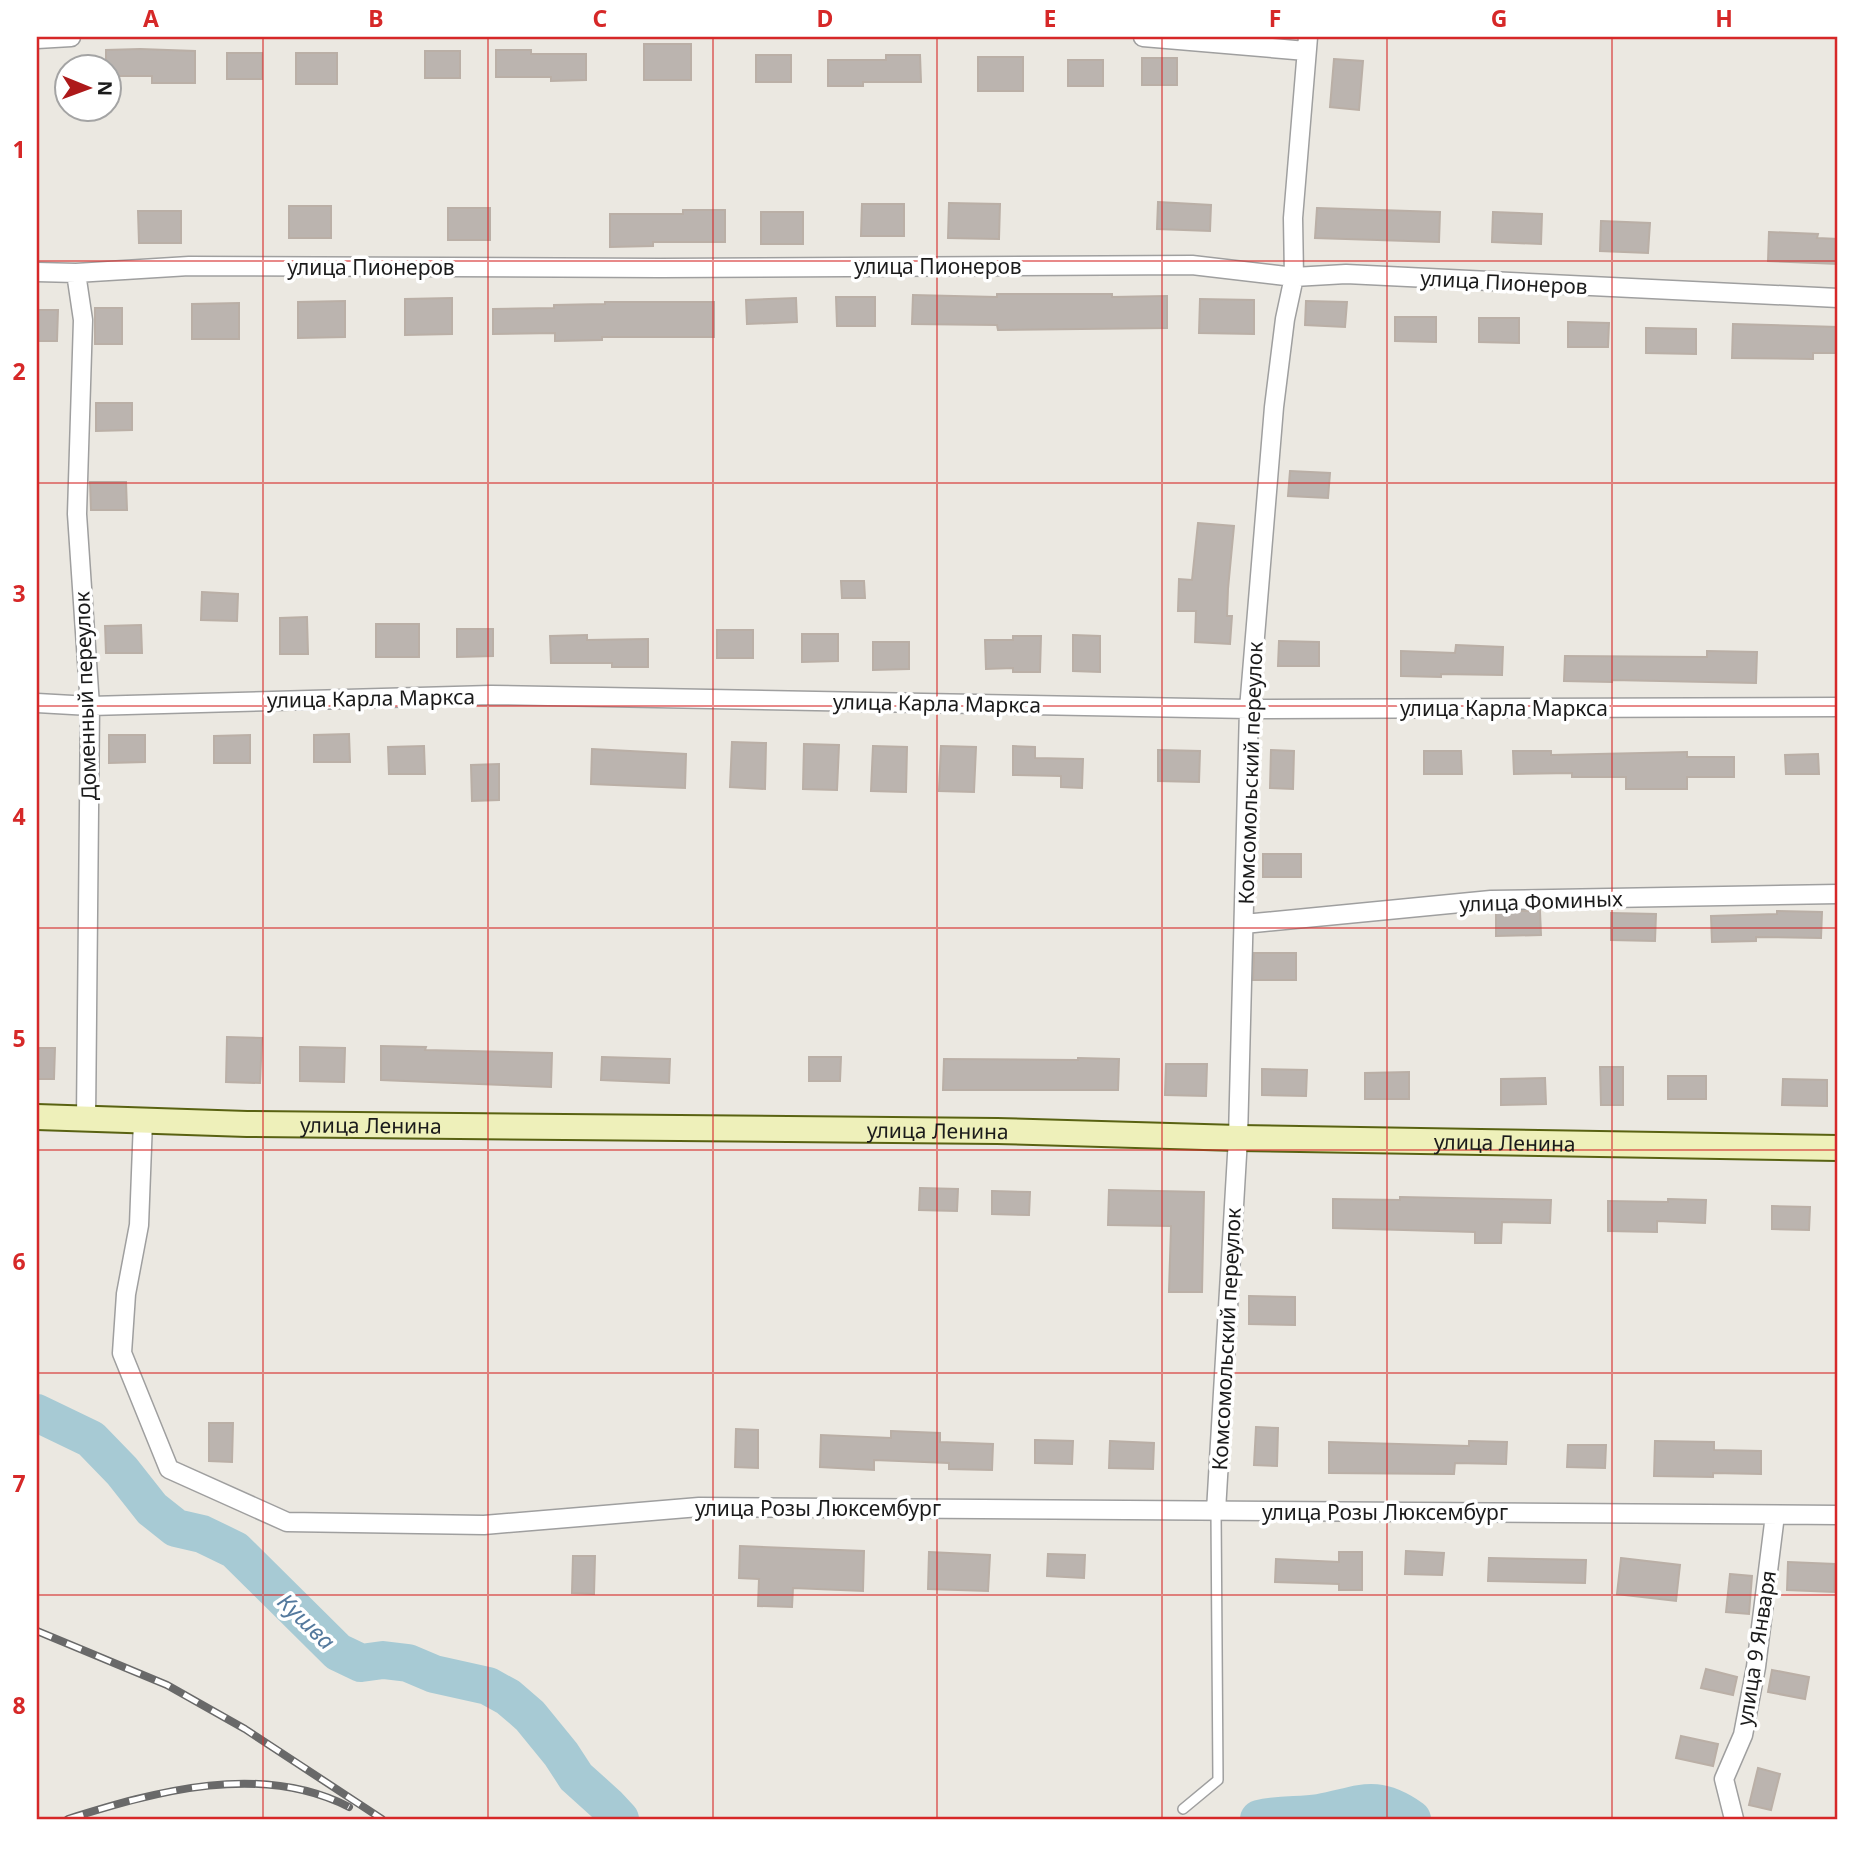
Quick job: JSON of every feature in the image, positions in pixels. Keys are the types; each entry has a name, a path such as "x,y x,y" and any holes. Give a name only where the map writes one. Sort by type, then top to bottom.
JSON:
{"main road":[{"name":"улица Ленина","path":"37,1117 261,1124 997,1131 1238,1138 1838,1148"}],"street":[{"path":"37,39 71,37"},
{"path":"1143,37 1307,44"},
{"name":"Комсомольский переулок","path":"1216,1511 1238,1138 1250,709 1274,407 1285,319 1294,277 1293,218 1307,44"},
{"name":"улица Пионеров","path":"37,272 76,274 189,266 660,268 1192,265 1294,277 1346,274 1838,298"},
{"name":"Доменный переулок","path":"76,274 83,320 77,514 90,706 86,1119"},
{"name":"улица Карла Маркса","path":"37,703 90,706 491,695 1250,709 1838,707"},
{"name":"улица Фоминых","path":"1244,924 1491,900 1838,894"},
{"name":"улица Розы Люксембург","path":"143,1121 139,1224 125,1294 122,1353 169,1469 287,1522 484,1525 699,1507 1838,1515"},
{"name":"улица 9 Января","path":"1734,1819 1724,1779 1743,1735 1756,1667 1775,1515"}],"lane":[{"path":"1183,1809 1218,1780 1216,1511"}],"building":[{"path":"644,44 691,44 691,80 644,80"},
{"path":"106,50 195,51 195,83 152,83 152,76 122,76 122,52"},
{"path":"496,50 531,50 531,54 586,54 586,80 551,81 551,77 496,77"},
{"path":"425,51 460,51 460,78 425,78"},
{"path":"227,53 262,53 262,79 227,79"},
{"path":"296,53 337,53 337,84 296,84"},
{"path":"756,55 791,55 791,82 756,82"},
{"path":"886,55 920,55 921,82 863,82 863,86 828,86 828,60 886,60"},
{"path":"978,57 1023,57 1023,91 978,91"},
{"path":"1142,58 1177,58 1177,85 1142,85"},
{"path":"1334,59 1363,61 1359,110 1330,107"},
{"path":"1068,60 1103,60 1103,86 1068,86"},
{"path":"1158,202 1211,205 1210,231 1157,229"},
{"path":"949,203 1000,204 999,239 948,238"},
{"path":"862,204 904,204 904,236 861,236"},
{"path":"289,206 331,206 331,238 289,238"},
{"path":"448,208 490,208 490,240 448,240"},
{"path":"1317,208 1440,212 1439,242 1315,238"},
{"path":"683,210 725,210 725,242 653,242 653,246 610,247 610,214 683,214"},
{"path":"138,211 181,211 181,243 139,243"},
{"path":"761,212 803,212 803,244 761,244"},
{"path":"1493,212 1542,214 1541,244 1492,242"},
{"path":"1601,221 1650,223 1648,253 1600,251"},
{"path":"1769,232 1818,234 1817,238 1838,239 1838,264 1768,261"},
{"path":"997,294 1167,296 1167,328 998,330 997,325 912,324 913,295 997,297"},
{"path":"836,297 875,297 875,326 837,326"},
{"path":"452,298 452,334 405,335 405,299"},
{"path":"796,298 797,322 747,324 746,300"},
{"path":"1200,299 1254,300 1254,334 1199,333"},
{"path":"345,301 345,337 298,338 298,302"},
{"path":"1306,301 1347,302 1345,327 1305,325"},
{"path":"714,302 714,337 602,337 602,340 555,341 555,333 493,334 493,309 554,308 554,305"},
{"path":"239,303 239,339 192,339 192,304"},
{"path":"95,308 122,308 122,344 95,344"},
{"path":"37,310 58,310 57,341 37,341"},
{"path":"1395,317 1436,317 1436,342 1395,341"},
{"path":"1479,318 1519,318 1519,343 1479,342"},
{"path":"1568,322 1609,323 1608,347 1568,347"},
{"path":"1733,324 1838,327 1838,353 1813,353 1813,359 1732,358"},
{"path":"1646,328 1696,329 1696,354 1646,353"},
{"path":"96,403 132,403 132,430 96,431"},
{"path":"1290,471 1330,473 1328,498 1288,496"},
{"path":"90,482 126,482 127,510 91,510"},
{"path":"1198,523 1234,526 1227,616 1232,616 1230,644 1195,642 1196,611 1178,611 1179,579 1192,580"},
{"path":"841,581 864,581 865,598 842,598"},
{"path":"202,592 238,594 237,621 201,620"},
{"path":"307,617 308,654 280,654 280,618"},
{"path":"376,624 419,624 419,657 376,657"},
{"path":"141,625 142,653 106,653 105,626"},
{"path":"457,629 493,629 493,656 457,657"},
{"path":"717,630 753,630 753,658 717,658"},
{"path":"802,634 838,634 838,661 802,662"},
{"path":"587,635 587,640 648,639 648,667 612,667 612,663 551,663 550,636"},
{"path":"1073,635 1100,636 1100,672 1073,671"},
{"path":"1013,636 1041,636 1040,672 1013,672 1013,668 986,669 985,640 1013,640"},
{"path":"1279,641 1319,642 1319,666 1278,666"},
{"path":"873,642 909,642 909,669 873,670"},
{"path":"1456,645 1503,647 1502,675 1401,676 1401,651 1455,653"},
{"path":"1707,651 1757,652 1756,683 1564,681 1565,656 1707,657"},
{"path":"349,734 350,762 314,762 314,735"},
{"path":"109,735 145,735 145,762 109,763"},
{"path":"250,735 250,763 214,763 214,736"},
{"path":"732,742 766,743 765,789 730,787"},
{"path":"804,744 839,745 837,790 803,789"},
{"path":"424,746 425,774 389,774 388,747"},
{"path":"873,746 907,747 906,792 871,791"},
{"path":"941,746 976,747 974,792 939,791"},
{"path":"1013,746 1035,747 1035,758 1083,759 1082,788 1061,787 1061,776 1013,775"},
{"path":"592,749 686,754 685,788 591,784"},
{"path":"1158,750 1200,751 1199,782 1158,781"},
{"path":"1271,750 1294,751 1293,789 1270,788"},
{"path":"1424,751 1461,751 1462,774 1424,774"},
{"path":"1513,751 1551,751 1551,755 1687,752 1687,757 1734,757 1734,777 1687,777 1687,789 1626,789 1626,777 1572,777 1572,773 1514,774"},
{"path":"1818,754 1819,774 1786,774 1785,755"},
{"path":"499,764 499,800 472,801 471,765"},
{"path":"1263,854 1301,854 1301,877 1263,877"},
{"path":"1496,911 1540,911 1541,935 1496,936"},
{"path":"1777,911 1822,912 1821,938 1756,937 1756,941 1712,942 1711,916 1777,914"},
{"path":"1611,913 1656,914 1655,941 1611,940"},
{"path":"1254,953 1296,953 1296,980 1253,980"},
{"path":"227,1037 262,1038 260,1083 226,1082"},
{"path":"381,1046 426,1047 425,1050 552,1053 551,1087 381,1080"},
{"path":"300,1047 345,1048 344,1082 300,1081"},
{"path":"37,1048 55,1048 54,1079 37,1079"},
{"path":"602,1057 670,1059 669,1083 601,1080"},
{"path":"809,1057 841,1057 840,1081 809,1081"},
{"path":"944,1059 1119,1059 1118,1090 943,1090"},
{"path":"1166,1064 1207,1064 1206,1096 1165,1095"},
{"path":"1600,1067 1623,1067 1623,1105 1601,1105"},
{"path":"1262,1069 1307,1070 1306,1096 1262,1095"},
{"path":"1409,1072 1409,1099 1365,1099 1365,1073"},
{"path":"1668,1076 1706,1076 1706,1099 1668,1099"},
{"path":"1545,1078 1546,1104 1501,1105 1501,1079"},
{"path":"1783,1079 1827,1080 1827,1106 1782,1105"},
{"path":"920,1188 958,1189 957,1211 919,1210"},
{"path":"1109,1190 1204,1192 1202,1292 1169,1292 1171,1226 1108,1225"},
{"path":"992,1191 1030,1192 1029,1215 992,1214"},
{"path":"1400,1197 1551,1200 1550,1223 1502,1222 1501,1243 1475,1243 1475,1232 1333,1228 1333,1199 1400,1200"},
{"path":"1668,1199 1706,1200 1705,1223 1657,1221 1657,1232 1608,1231 1608,1201 1668,1202"},
{"path":"1772,1206 1810,1207 1809,1230 1772,1229"},
{"path":"1249,1296 1295,1297 1295,1325 1249,1324"},
{"path":"209,1423 233,1423 232,1462 209,1461"},
{"path":"1256,1427 1278,1428 1277,1466 1254,1465"},
{"path":"736,1429 758,1430 758,1468 735,1467"},
{"path":"891,1431 940,1433 940,1442 993,1444 992,1470 949,1469 949,1463 874,1460 874,1470 820,1467 821,1435 891,1438"},
{"path":"1035,1440 1073,1441 1072,1464 1035,1463"},
{"path":"1110,1441 1154,1443 1153,1469 1109,1468"},
{"path":"1469,1441 1507,1442 1506,1464 1455,1463 1454,1474 1329,1473 1329,1442 1469,1446"},
{"path":"1655,1441 1714,1442 1714,1450 1761,1451 1761,1474 1713,1473 1713,1477 1654,1476"},
{"path":"1568,1445 1606,1445 1605,1468 1567,1467"},
{"path":"740,1546 864,1551 863,1591 793,1588 792,1607 758,1606 759,1579 739,1578"},
{"path":"1406,1551 1444,1553 1442,1575 1405,1574"},
{"path":"929,1552 990,1555 988,1591 928,1589"},
{"path":"1339,1552 1362,1552 1362,1590 1339,1590 1339,1584 1275,1582 1276,1559 1339,1562"},
{"path":"1048,1554 1085,1555 1084,1578 1047,1576"},
{"path":"573,1556 595,1556 594,1594 572,1593"},
{"path":"1489,1558 1586,1560 1585,1583 1488,1581"},
{"path":"1621,1558 1680,1565 1676,1601 1617,1594"},
{"path":"1788,1562 1835,1564 1834,1592 1787,1590"},
{"path":"1730,1574 1752,1576 1749,1614 1726,1612"},
{"path":"1706,1669 1737,1677 1733,1695 1701,1688"},
{"path":"1772,1670 1809,1677 1805,1699 1768,1692"},
{"path":"1681,1736 1718,1744 1713,1766 1676,1758"},
{"path":"1758,1768 1780,1774 1771,1810 1749,1805"}],"waterway":[{"name":"Кушва","path":"37,1413 91,1439 122,1471 152,1509 176,1528 202,1534 235,1550 338,1652 361,1663 383,1660 408,1663 434,1674 488,1686 508,1697 530,1716 576,1777 620,1819"},
{"name":"Кушва","path":"1259,1819 1319,1813 1367,1803 1387,1806 1412,1819"}],"railway":[{"path":"37,1631 167,1685 245,1729 382,1819"},
{"path":"68,1819 173,1791 245,1784 280,1786 315,1793 349,1807"}]}
